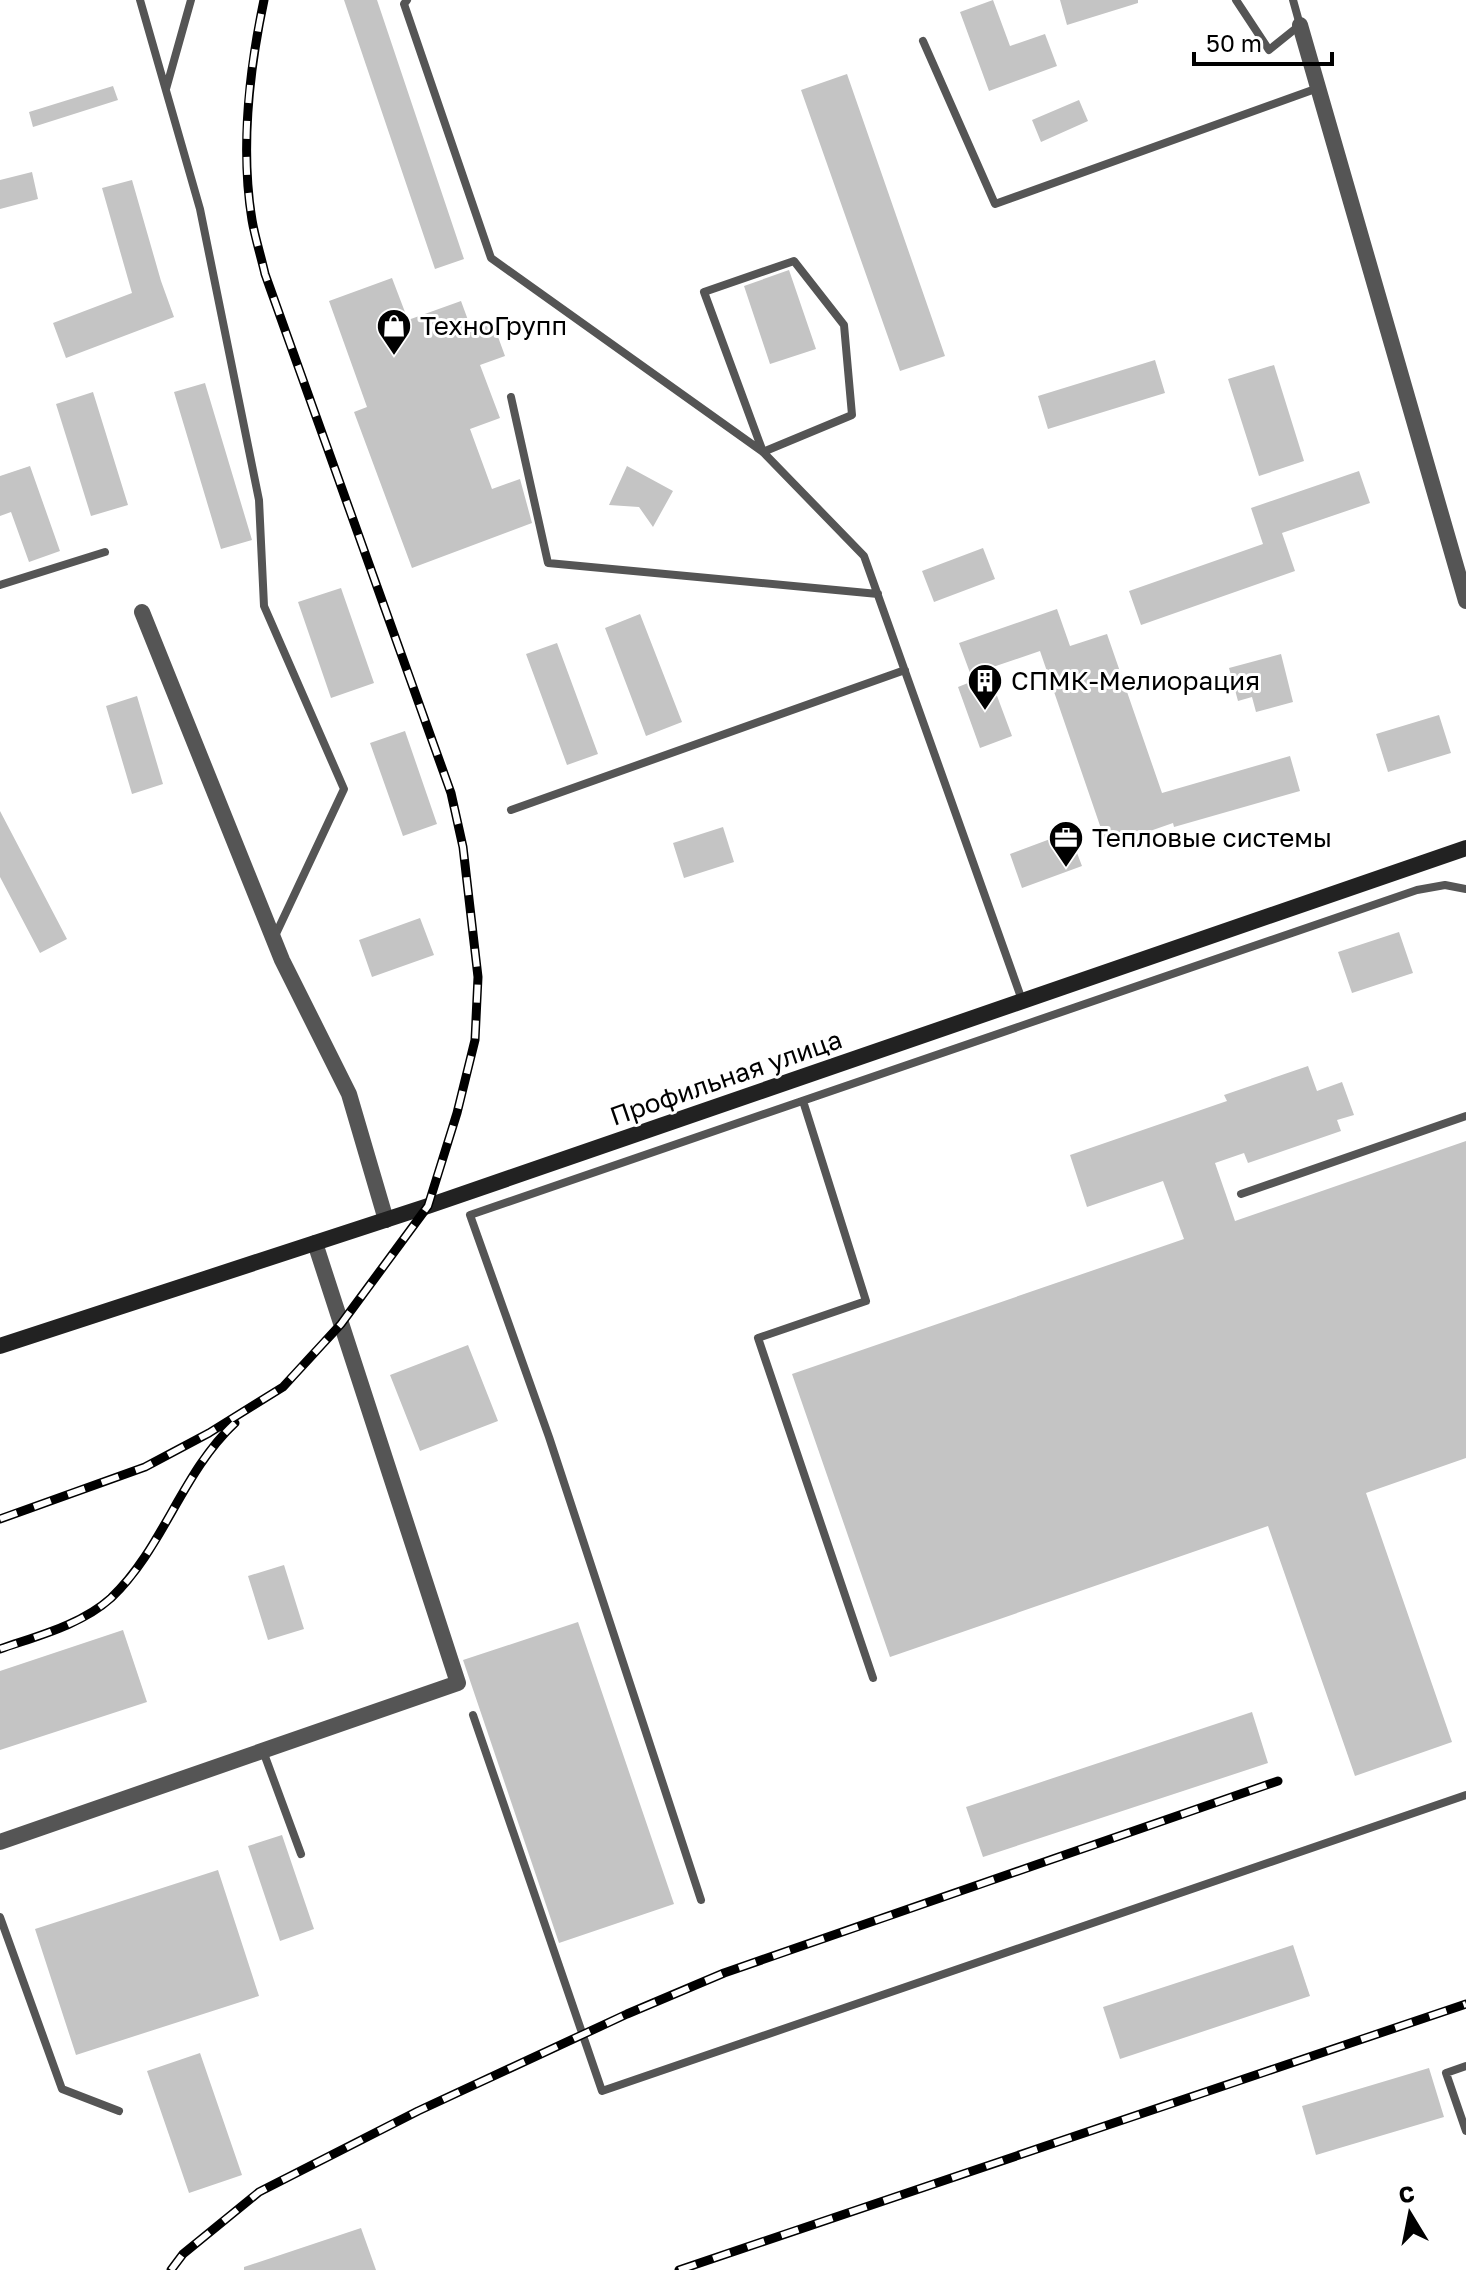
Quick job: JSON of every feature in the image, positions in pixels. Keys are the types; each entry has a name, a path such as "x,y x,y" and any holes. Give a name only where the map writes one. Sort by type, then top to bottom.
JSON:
{"street":[{"path":"1300,25 1466,601"},
{"path":"142,612 273,939 349,1094 386,1220"},
{"name":"Профильная улица","path":"0,1346 386,1220 1466,848"},
{"path":"0,1842 458,1683 315,1243"}],"lane":[{"path":"140,0 200,209 259,500 264,606 344,789 273,939"},
{"path":"166,90 191,0"},
{"path":"407,0 404,4 491,258 763,452 864,556 1023,1001"},
{"path":"1236,0 1269,50 1300,25 1293,0"},
{"path":"923,41 995,204 1318,88"},
{"path":"794,261 844,325 852,415 763,452 704,292 794,261"},
{"path":"511,397 548,563 878,594"},
{"path":"0,585 105,552"},
{"path":"511,810 905,670"},
{"path":"701,1900 549,1437 470,1215 1417,890 1445,885 1466,889"},
{"path":"803,1101 866,1301 758,1338 873,1678"},
{"path":"1241,1194 1466,1116"},
{"path":"473,1715 602,2091 1466,1795"},
{"path":"263,1751 301,1854"},
{"path":"0,1917 62,2089 119,2111"},
{"path":"1466,2066 1446,2073 1466,2131"}],"building":[{"path":"344,0 377,0 464,259 435,269"},
{"path":"993,0 1010,46 1045,34 1057,66 989,91 960,12"},
{"path":"1060,0 1138,0 1138,3 1067,25"},
{"path":"847,74 945,356 900,371 801,90"},
{"path":"113,86 118,100 33,127 29,112"},
{"path":"1079,100 1088,121 1041,142 1032,120"},
{"path":"32,172 38,199 0,209 0,180"},
{"path":"132,180 174,317 66,358 53,323 132,293 102,188"},
{"path":"789,270 816,349 770,364 744,286"},
{"path":"392,278 408,320 461,301 472,331 493,323 505,356 480,365 500,418 470,429 492,489 520,479 532,523 412,568 354,412 367,407 329,301"},
{"path":"1155,360 1165,393 1048,429 1038,396"},
{"path":"1274,365 1304,461 1259,476 1228,379"},
{"path":"205,383 252,540 221,549 174,392"},
{"path":"93,392 128,505 91,516 56,404"},
{"path":"30,466 60,551 29,562 11,512 0,516 0,476"},
{"path":"627,466 673,491 653,527 639,507 609,505"},
{"path":"1359,471 1370,503 1282,533 1295,571 1141,625 1129,591 1263,544 1251,508"},
{"path":"983,548 995,579 934,602 922,571"},
{"path":"341,588 374,683 331,698 298,602"},
{"path":"1057,609 1070,646 1107,634 1162,793 1290,756 1300,791 1174,827 1173,823 1107,846 1040,651 987,669 1012,736 980,748 958,687 973,681 959,643"},
{"path":"640,614 682,722 646,736 605,628"},
{"path":"557,643 598,754 567,765 526,654"},
{"path":"1281,654 1293,702 1256,712 1252,697 1238,701 1229,668"},
{"path":"137,696 163,784 132,794 106,706"},
{"path":"1439,715 1451,753 1388,772 1376,734"},
{"path":"405,731 437,824 403,836 370,743"},
{"path":"0,811 67,939 40,953 0,877"},
{"path":"723,827 734,862 684,878 673,843"},
{"path":"1069,832 1082,866 1022,888 1010,854"},
{"path":"420,918 434,955 372,977 359,940"},
{"path":"1399,932 1413,973 1352,993 1338,952"},
{"path":"1308,1066 1317,1091 1342,1082 1354,1115 1337,1120 1341,1131 1248,1163 1244,1153 1215,1163 1235,1221 1466,1141 1466,1458 1366,1493 1452,1742 1355,1776 1268,1526 890,1657 792,1374 1184,1239 1163,1181 1087,1207 1070,1155 1227,1101 1224,1095"},
{"path":"468,1345 498,1421 420,1451 390,1375"},
{"path":"284,1565 304,1629 268,1640 248,1576"},
{"path":"578,1622 674,1904 559,1943 463,1660"},
{"path":"123,1630 147,1702 0,1750 0,1671"},
{"path":"1252,1712 1268,1763 983,1857 966,1807"},
{"path":"282,1835 314,1929 280,1941 248,1846"},
{"path":"218,1870 259,1996 76,2055 35,1929"},
{"path":"1293,1945 1310,1996 1120,2059 1103,2007"},
{"path":"200,2053 242,2175 189,2193 147,2071"},
{"path":"1429,2068 1444,2117 1316,2155 1302,2106"},
{"path":"361,2228 376,2270 244,2270 244,2267"}],"railway":[{"path":"0,1519 145,1467 209,1433 283,1387 341,1324 428,1206 457,1113 475,1040 478,977 463,847 451,793 265,274 253,227 248,192 248,109 264,0"},
{"path":"0,1649 72,1623 111,1598 145,1557 201,1464 235,1423"},
{"path":"171,2270 183,2254 259,2192 418,2111 627,2014 724,1973 1278,1781"},
{"path":"679,2270 1466,2004"}],"place":[{"name":"ТехноГрупп","path":"394,357"},
{"name":"СПМК-Мелиорация","path":"985,712"},
{"name":"Тепловые системы","path":"1066,869"}]}
